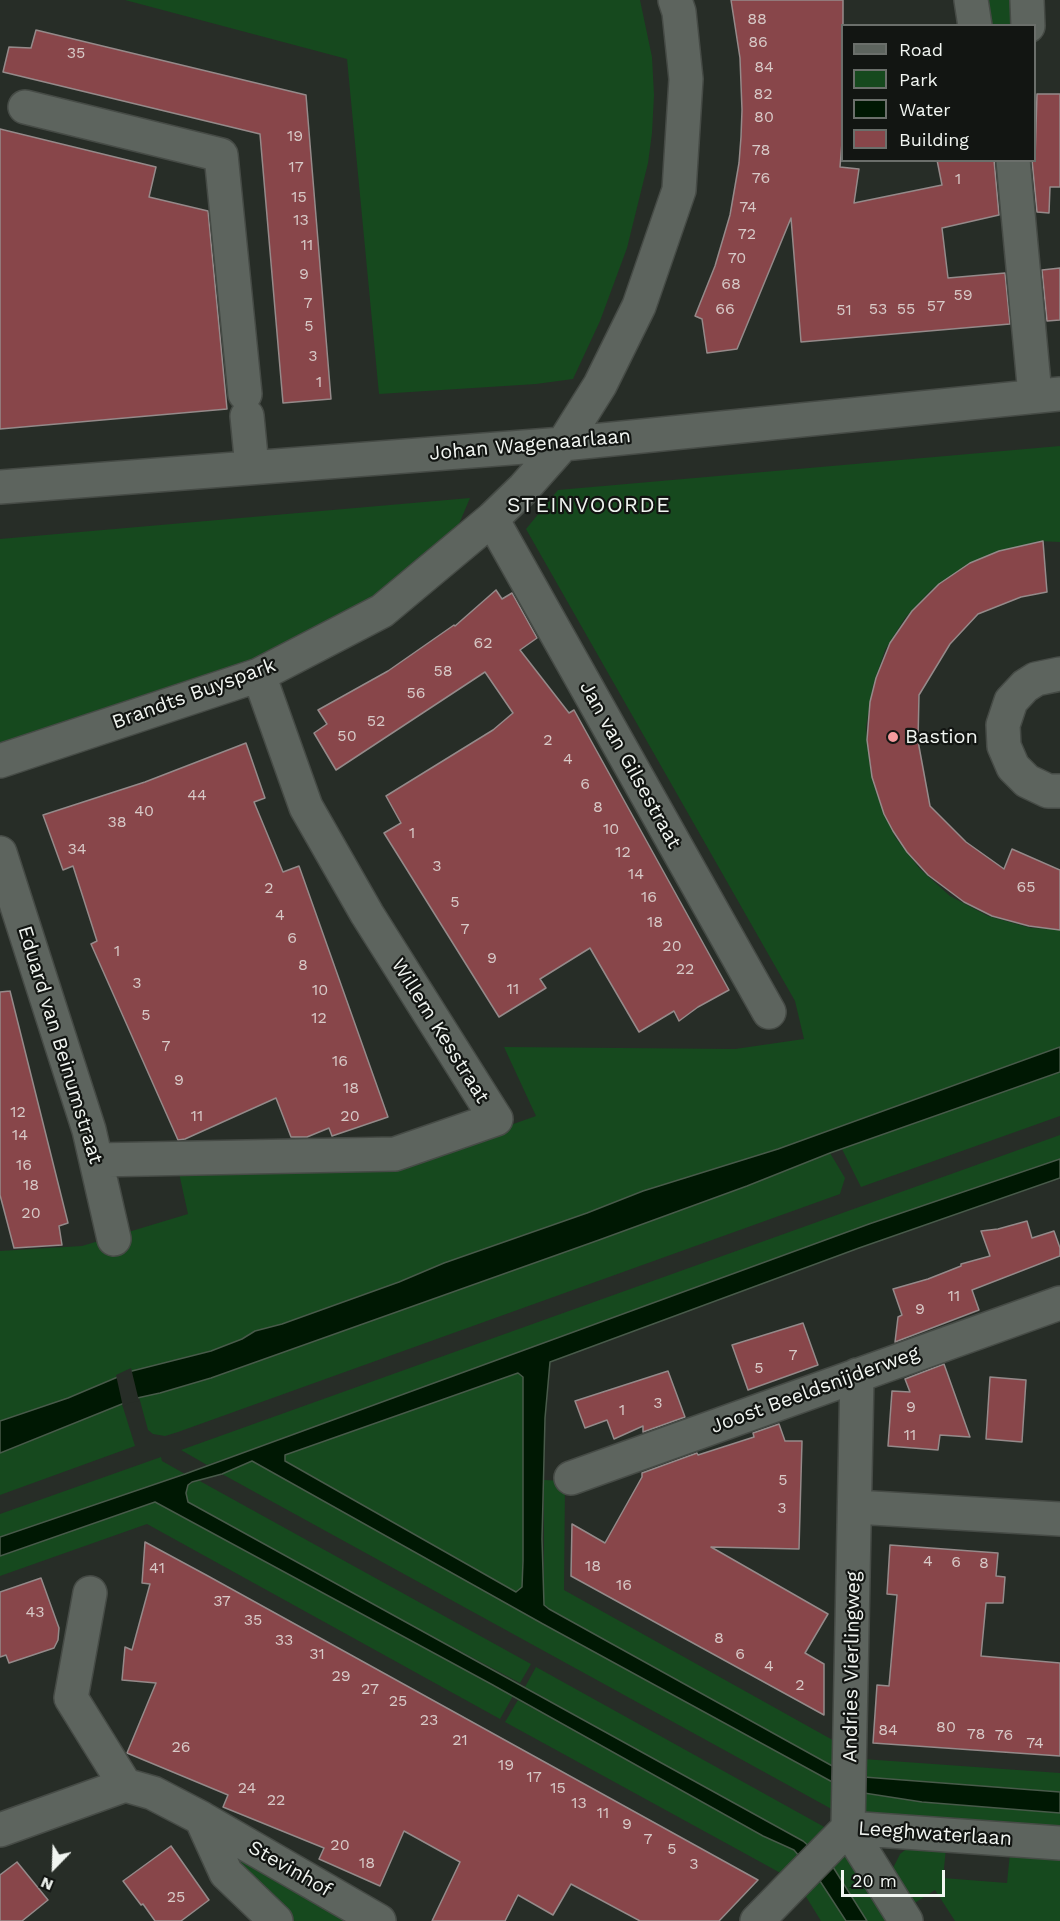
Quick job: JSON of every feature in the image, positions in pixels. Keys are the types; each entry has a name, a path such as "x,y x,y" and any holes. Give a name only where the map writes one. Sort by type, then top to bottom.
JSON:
{"street":[{"name":"Brandts Buyspark","path":"0,761 259,675 382,611 492,519 524,488 562,444 600,385 639,306 679,190 686,79 679,12 675,0"},
{"path":"971,0 975,24"},
{"path":"1027,0 1028,24"},
{"path":"25,107 221,155 252,467"},
{"path":"1013,162 1047,394"},
{"name":"Johan Wagenaarlaan","path":"0,487 562,444 1047,394"},
{"name":"Jan van Gilsestraat","path":"492,519 769,1012"},
{"path":"1060,674 1036,679 1025,686 1011,701 1003,725 1004,746 1013,767 1028,781 1048,791 1060,791"},
{"name":"Willem Kesstraat","path":"97,1160 395,1154 496,1119 367,914 306,807 259,675"},
{"name":"Eduard van Beinumstraat","path":"0,853 89,1130 114,1239"},
{"name":"Joost Beeldsnijderweg","path":"571,1478 1060,1303"},
{"name":"Andries Vierlingweg","path":"843,1826 850,1759 857,1375"},
{"path":"855,1507 1060,1519"},
{"path":"0,1830 125,1785 71,1698 90,1593"},
{"name":"Stevinhof","path":"125,1785 153,1793 201,1818 379,1921"},
{"name":"Stevinhof","path":"201,1818 226,1873 276,1921"},
{"path":"757,1921 798,1879 843,1826"},
{"name":"Leeghwaterlaan","path":"843,1826 1060,1843"},
{"name":"Leeghwaterlaan","path":"843,1826 906,1921"}],"green space":[{"path":"125,0 640,0 652,57 654,95 648,163 627,248 600,321 573,379 536,384 379,394 347,59"},
{"path":"978,0 1018,0 1019,24 982,24"},
{"path":"1060,446 1060,542 1039,541 987,556 967,566 931,590 905,618 885,650 873,686 866,727 871,773 876,792 895,837 920,869 950,896 988,916 1031,928 1060,929 1060,1047 778,1149 643,1191 444,1263 399,1282 282,1324 255,1331 242,1339 211,1351 132,1371 68,1398 0,1421 0,1251 82,1246 188,1214 177,1164 406,1162 536,1116 504,1047 735,1049 804,1039 795,1001 526,529 558,490"},
{"path":"470,498 456,531 364,605 292,644 228,670 0,748 0,539"},
{"path":"1060,1072 1060,1116 861,1187 842,1149"},
{"path":"1060,1135 1060,1159 869,1224 280,1440 207,1465 181,1450"},
{"path":"830,1153 845,1178 840,1194 178,1432 165,1436 153,1434 148,1430 139,1397 211,1378 747,1186"},
{"path":"518,1373 523,1377 523,1561 522,1587 516,1592 285,1461 284,1455"},
{"path":"122,1404 135,1446 0,1495 0,1453"},
{"path":"161,1457 162,1461 185,1474 0,1537 0,1514"},
{"path":"252,1461 836,1784 837,1812 222,1474"},
{"path":"198,1480 531,1664 520,1683 340,1587 188,1502 186,1493 188,1485"},
{"path":"544,1480 565,1481 564,1590 838,1743 836,1768 571,1623 544,1605"},
{"path":"155,1502 513,1696 500,1719 147,1524 0,1576 0,1556"},
{"path":"536,1667 828,1829 812,1847 525,1687"},
{"path":"518,1700 763,1836 794,1850 802,1858 786,1876 505,1722"},
{"path":"863,1759 1060,1773 1060,1792 864,1777"},
{"path":"864,1793 922,1802 1060,1813 1060,1833 872,1819 862,1812"},
{"path":"909,1847 946,1848 943,1878 1007,1883 1010,1853 1060,1857 1060,1921 955,1921 935,1890 910,1906 893,1868 900,1854"},
{"path":"846,1854 891,1921 867,1921 833,1867"},
{"path":"244,1856 361,1921 287,1921 236,1864"},
{"path":"820,1881 846,1921 821,1921 805,1895"}],"water":[{"path":"1060,1047 1060,1072 211,1378 128,1400 0,1453 0,1421 68,1398 132,1371 211,1351 242,1339 255,1331 282,1324 399,1282 444,1263 643,1191 778,1149"},
{"path":"1060,1159 1060,1178 859,1248 550,1362 545,1418 542,1539 544,1605 836,1768 864,1777 1060,1792 1060,1813 922,1802 864,1793 836,1784 252,1461 222,1474 192,1482 188,1485 186,1493 188,1502 803,1841 833,1867 867,1921 846,1921 820,1881 794,1850 763,1836 491,1684 155,1502 0,1556 0,1537 185,1474 869,1224","holes":["518,1373 523,1377 523,1561 522,1587 516,1592 285,1461 285,1455"]}],"pier":[{"path":"131,1368 139,1401 123,1407 116,1375"}],"building":[{"path":"731,0 843,0 840,167 859,169 854,203 942,185 937,162 994,162 999,215 942,228 948,278 1005,273 1010,324 801,342 791,218 737,349 707,353 702,319 695,316 715,266 730,215 741,137 740,58"},
{"path":"36,30 306,95 331,399 283,403 260,134 3,72 9,47 31,48"},
{"path":"1037,94 1060,94 1060,187 1050,187 1049,213 1037,212 1032,162 1036,162"},
{"path":"0,129 156,167 149,197 208,211 227,409 0,429"},
{"path":"1060,268 1060,320 1047,321 1042,270"},
{"name":"Bastion","path":"1043,541 1047,592 1021,597 978,614 950,644 919,695 918,741 930,806 966,842 1004,869 1012,849 1060,870 1060,930 1029,926 992,916 964,902 928,875 907,852 884,814 872,777 867,740 870,702 876,678 890,643 912,611 939,584 970,563 999,551"},
{"path":"496,590 502,599 512,593 537,638 520,650 569,713 574,710 729,990 698,1007 679,1021 674,1011 639,1032 590,948 540,979 546,988 499,1017 384,833 401,823 386,796 493,730 513,713 485,672 336,770 314,733 327,724 318,710 388,671 455,626"},
{"path":"246,743 265,798 254,802 283,872 299,866 388,1117 332,1136 329,1128 307,1137 291,1137 276,1098 185,1139 178,1140 91,944 97,941 73,866 63,870 43,815 145,782"},
{"path":"10,991 68,1223 59,1226 62,1245 14,1248 0,1195 0,992"},
{"path":"1027,1221 1032,1238 1054,1231 1060,1248 1060,1256 972,1290 979,1310 895,1342 898,1317 902,1315 893,1289 928,1279 961,1266 961,1264 990,1256 981,1231"},
{"path":"803,1323 818,1365 748,1390 732,1345"},
{"path":"944,1364 970,1437 940,1435 938,1450 888,1446 892,1391 910,1392 905,1379"},
{"path":"668,1371 685,1417 643,1432 643,1426 614,1439 607,1420 585,1428 575,1401"},
{"path":"990,1377 1026,1380 1022,1442 986,1439"},
{"path":"779,1424 785,1441 802,1441 799,1549 711,1547 828,1614 805,1653 824,1664 824,1715 571,1576 572,1524 605,1543 642,1477 642,1473 697,1453 698,1455 754,1437 753,1433"},
{"path":"145,1542 758,1880 719,1921 640,1921 571,1884 553,1915 518,1895 505,1921 432,1921 460,1862 404,1831 380,1886 319,1859 324,1848 223,1807 228,1795 127,1753 156,1683 122,1680 125,1647 132,1650 150,1584 142,1583"},
{"path":"890,1545 998,1553 996,1576 1005,1577 1003,1603 986,1603 981,1656 1060,1663 1060,1756 873,1743 877,1685 889,1686 897,1595 887,1594"},
{"path":"41,1578 59,1628 58,1640 54,1648 9,1663 6,1655 0,1657 0,1592"},
{"path":"171,1846 209,1900 181,1921 155,1921 123,1881"},
{"path":"17,1862 48,1900 22,1921 0,1921 0,1875"}],"place":[{"name":"Bastion","path":"893,737"}],"district":[{"name":"STEINVOORDE","path":"589,506"}]}
